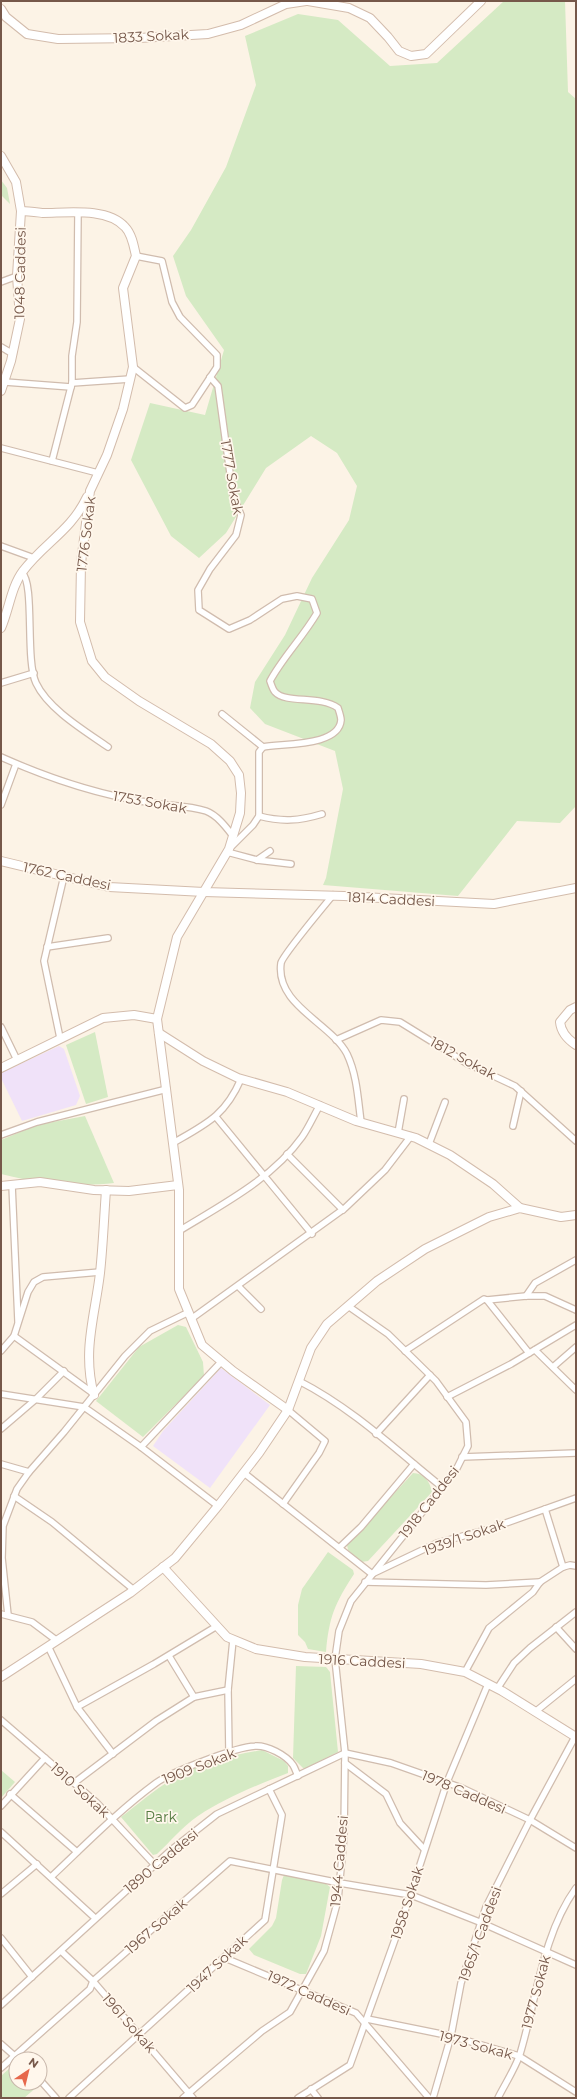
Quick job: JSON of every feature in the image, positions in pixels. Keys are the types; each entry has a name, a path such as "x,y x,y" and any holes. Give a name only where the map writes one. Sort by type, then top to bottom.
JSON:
{"street":[{"name":"1833 Sokak","path":"1,9 6,17 27,34 58,39 139,38 208,34 241,25 286,4 307,1 349,8 370,18 399,51 411,56 426,54 481,1"},
{"name":"1048 Caddesi","path":"1,156 16,182 21,211 17,276 20,319 13,354 1,391"},
{"path":"21,211 95,213 113,219 125,227 132,241 136,256 162,261 172,302 180,317 217,355 217,367 192,405 185,408 133,367"},
{"path":"52,461 71,385 72,356 77,322 78,212"},
{"name":"1776 Sokak","path":"136,256 124,288 133,367 123,409 107,456 90,491 81,563 80,622 92,661 105,677 145,705 212,744 230,761 239,775 241,793 240,813 233,836"},
{"path":"1,282 17,276"},
{"path":"1,346 13,354"},
{"name":"1777 Sokak","path":"210,377 218,386 232,495 241,515 236,535 210,569 198,590 199,610 229,629 250,620 282,599 297,596 312,599 317,613 270,681 275,692 284,698 330,702 338,708 341,721 328,738 313,742 263,747"},
{"path":"5,382 71,385 130,379"},
{"path":"1,448 98,473"},
{"path":"1,628 22,573 34,558 68,527 80,512 90,491"},
{"path":"1,546 34,558"},
{"path":"22,573 25,575 29,595 28,618 36,682 68,721 108,747"},
{"path":"1,683 34,673"},
{"path":"222,714 263,747 258,752 259,816 253,825 228,851"},
{"name":"1753 Sokak","path":"1,757 43,775 95,792 146,803 207,811 221,822 233,836"},
{"path":"1,805 16,764"},
{"path":"259,816 274,820 300,820 322,814"},
{"path":"233,836 228,851 177,937 158,1019 159,1033 178,1185 179,1289 202,1344 325,1440 319,1453 283,1504"},
{"path":"228,851 257,860 291,864"},
{"path":"257,860 270,851"},
{"name":"1762 Caddesi","path":"1,861 109,887 204,892"},
{"path":"60,1038 44,961 64,876"},
{"name":"1814 Caddesi","path":"204,892 332,896 494,904 576,888"},
{"path":"332,896 281,962 282,980 294,1002 336,1040 346,1054 356,1083 361,1122"},
{"path":"47,948 108,938"},
{"path":"576,1007 570,1010 560,1022 561,1029 570,1041 576,1045"},
{"path":"1,1068 60,1038 104,1018 134,1015 158,1019"},
{"name":"1812 Sokak","path":"336,1040 381,1020 400,1022 468,1064 515,1086 576,1141"},
{"path":"1,1027 17,1060"},
{"path":"159,1033 203,1061 242,1079 287,1092 361,1122 411,1136 450,1154 493,1184 520,1208"},
{"path":"173,1143 216,1117 233,1098 242,1079"},
{"path":"1,1135 37,1122 167,1089"},
{"path":"513,1126 521,1091"},
{"path":"398,1133 404,1099"},
{"path":"429,1144 445,1102"},
{"path":"179,1230 244,1191 264,1175 287,1154 302,1137 320,1105"},
{"path":"216,1117 312,1234"},
{"path":"8,1615 2,1558 3,1526 14,1496 29,1472 125,1356 150,1331 190,1315 238,1286 312,1234 343,1210 385,1170 411,1136"},
{"path":"287,1154 343,1210"},
{"path":"1,1186 40,1182 106,1190 129,1191 178,1185"},
{"path":"12,1185 19,1324"},
{"path":"94,1395 90,1379 88,1360 90,1327 100,1272 106,1190"},
{"path":"1,1677 134,1590 175,1558 244,1473 288,1410 311,1348 328,1324 377,1281 425,1249 489,1217 520,1208 561,1217 576,1215"},
{"path":"526,1296 535,1283 576,1260"},
{"path":"1,1351 14,1336 28,1292 38,1279 43,1276 100,1272"},
{"path":"238,1286 262,1308"},
{"path":"405,1351 481,1301 526,1296 545,1296 576,1310"},
{"path":"487,1300 532,1351 552,1367 576,1390"},
{"name":"1918 Caddesi","path":"335,1659 339,1630 351,1601 456,1470 468,1446 466,1422 430,1376 388,1334 348,1306"},
{"path":"447,1397 532,1351 576,1324"},
{"path":"14,1336 64,1371 94,1395"},
{"path":"552,1367 576,1347"},
{"path":"141,1447 222,1361"},
{"path":"1,1429 36,1399 64,1371"},
{"path":"376,1434 430,1376"},
{"path":"299,1381 318,1391 403,1453 442,1487"},
{"path":"1,1394 84,1407 141,1447 218,1506"},
{"path":"462,1457 576,1454"},
{"path":"1,1464 29,1472"},
{"path":"339,1548 361,1527 414,1464"},
{"path":"244,1473 372,1574"},
{"path":"14,1496 52,1522 134,1590"},
{"name":"1939/1 Sokak","path":"372,1574 437,1543 489,1529 576,1498"},
{"path":"545,1509 563,1567"},
{"path":"465,1672 489,1628 533,1592 540,1582 563,1567 570,1565 576,1566"},
{"name":"1916 Caddesi","path":"163,1567 227,1638 256,1649 305,1657 421,1664 465,1672 497,1689 576,1736"},
{"path":"365,1582 486,1585 540,1582"},
{"path":"497,1689 514,1663 530,1648 576,1612"},
{"path":"1,1614 32,1622 56,1640"},
{"path":"77,1707 169,1656 217,1626"},
{"path":"556,1627 576,1649"},
{"path":"229,1752 228,1690 232,1640"},
{"path":"48,1646 77,1707 113,1754"},
{"path":"169,1656 194,1697"},
{"name":"1944 Caddesi","path":"183,2098 262,2031 290,2012 304,1990 324,1952 338,1900 344,1836 345,1753 335,1659"},
{"path":"535,1712 576,1679"},
{"name":"1958 Sokak","path":"298,2098 350,2065 411,1894 424,1849 447,1782 488,1684"},
{"path":"74,1783 156,1721 194,1697 228,1690"},
{"name":"1910 Sokak","path":"1,1720 74,1783 155,1865"},
{"name":"1965/1 Caddesi","path":"433,2098 451,2036 461,1983 486,1907 530,1820 576,1736"},
{"name":"1909 Sokak","path":"51,1877 112,1820 167,1776 229,1752 255,1746 266,1748 282,1756 292,1764 298,1776"},
{"name":"1890 Caddesi","path":"1,2005 95,1918 155,1865 217,1814 345,1753"},
{"name":"1978 Caddesi","path":"345,1753 391,1763 447,1782 530,1820 576,1848"},
{"path":"1,1806 10,1794 45,1758"},
{"path":"345,1763 386,1794 400,1823 424,1849"},
{"name":"1947 Sokak","path":"69,2098 225,1958 265,1920 282,1815 269,1789"},
{"path":"10,1794 77,1852"},
{"path":"1,1832 95,1918"},
{"name":"1967 Sokak","path":"23,2051 90,1989 93,1981 230,1861 340,1883 411,1894 482,1923 576,1966"},
{"path":"1,1894 37,1864"},
{"name":"1977 Sokak","path":"498,2098 519,2056 546,1952 568,1899 576,1888"},
{"path":"1,1938 32,1977"},
{"name":"1961 Sokak","path":"61,1951 93,1981 193,2098"},
{"name":"1972 Caddesi","path":"225,1958 356,2013 366,2021 429,2098"},
{"name":"1973 Sokak","path":"366,2021 451,2036 519,2056 576,2093"},
{"path":"1,2044 9,2051"},
{"path":"48,2089 56,2098"},
{"path":"311,2089 318,2098"},
{"path":"573,2098 576,2093"}],"shaded area":[{"path":"59,1046 64,1049 80,1096 76,1105 22,1121 1,1078 1,1073"},
{"path":"221,1368 270,1405 210,1488 153,1446 163,1431"}],"green space":[{"path":"504,1 565,1 568,92 576,99 576,806 560,823 517,821 458,896 323,885 326,878 343,789 335,751 265,724 250,708 255,682 285,635 312,578 349,520 357,486 337,453 311,436 266,468 226,533 199,558 171,536 131,460 150,403 205,415 224,350 186,296 173,256 191,230 226,167 256,85 245,36 298,14 338,20 390,66 437,63"},
{"path":"1,180 7,188 10,204 1,195"},
{"path":"95,1032 108,1097 86,1104 66,1045"},
{"path":"85,1116 114,1183 86,1185 42,1182 1,1174 1,1140 37,1125"},
{"path":"178,1325 186,1327 203,1362 204,1376 143,1437 96,1401 139,1347"},
{"path":"413,1473 417,1473 426,1479 432,1492 368,1561 361,1562 348,1550 347,1545"},
{"path":"328,1552 353,1570 354,1574 334,1611 329,1629 326,1652 308,1649 305,1642 298,1635 298,1605 302,1589"},
{"path":"296,1666 326,1667 330,1672 338,1752 304,1769 293,1758"},
{"name":"Park","path":"262,1750 284,1761 288,1766 288,1773 242,1792 208,1809 187,1824 157,1854 153,1855 121,1817 158,1788 182,1774 215,1761"},
{"path":"1,1770 15,1782 1,1798"},
{"path":"290,1873 325,1883 330,1887 321,1936 306,1974 300,1974 254,1955 249,1949 272,1926 276,1918 282,1880 284,1875"},
{"path":"8,2070 8,2091 32,2091 24,2098 1,2098 1,2076"}]}
